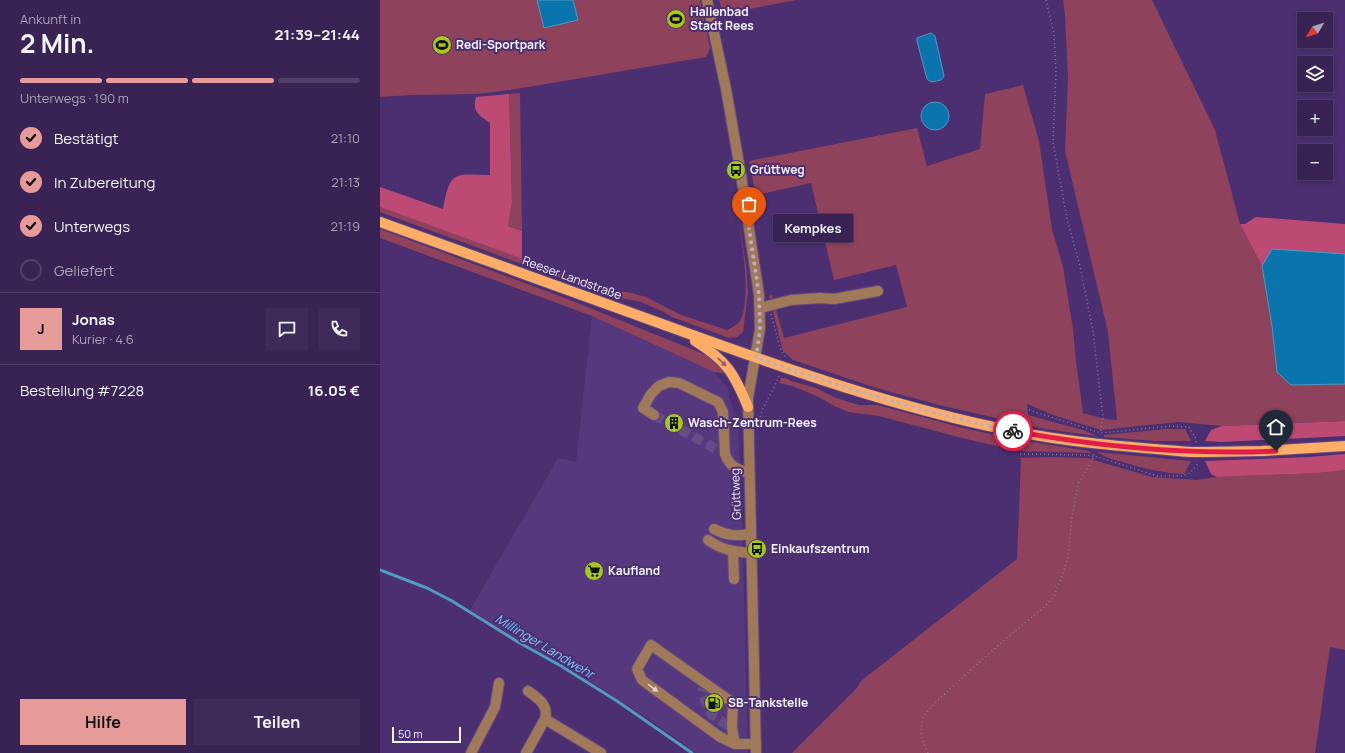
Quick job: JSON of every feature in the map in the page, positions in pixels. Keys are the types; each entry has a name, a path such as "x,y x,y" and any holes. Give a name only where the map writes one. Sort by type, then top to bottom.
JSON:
{"main road":[{"name":"Reeser Landstraße","path":"380,222 756,358 852,390 944,416 1013,431 1096,444 1191,452 1262,451 1345,446"},
{"path":"680,331 708,349 726,365 736,378 748,407"}],"street":[{"name":"Grüttweg","path":"707,0 726,89 740,170 760,308 760,329 748,398 756,748"},
{"path":"760,308 791,300 820,298 834,300 878,291"},
{"path":"654,415 642,408 651,394 659,386 669,382 679,383 718,402 723,412 720,451 733,468 749,473"},
{"path":"714,529 728,535 751,534"},
{"path":"708,540 719,547 733,551 751,553"},
{"path":"733,551 734,579"},
{"path":"735,744 732,728 733,703 651,645 637,669 642,680 720,737 735,744 756,748"},
{"path":"471,753 495,707 499,683"},
{"path":"526,753 545,719 547,712 545,707 537,698 528,691"},
{"path":"545,719 600,753"}],"path":[{"path":"928,753 921,735 921,727 924,716 972,668 1044,607 1054,596 1068,557 1072,517 1078,484 1094,457 1096,444 1101,433 1103,418 1093,331 1080,266 1067,219 1053,142 1056,73 1054,34 1046,0"}],"shaded area":[{"path":"380,0 700,0 710,48 706,57 510,90 477,94 380,97"},
{"path":"719,0 796,0 723,14"},
{"path":"1063,0 1152,0 1215,130 1240,224 1262,266 1272,326 1277,372 1291,385 1345,384 1345,421 1222,426 1178,422 1101,430 1053,415 1027,404 1028,415 1083,430 1097,436 1045,429 939,405 876,388 793,360 783,351 769,296 772,295 784,338 907,307 896,265 834,280 811,183 756,195 749,161 917,128 927,166 980,149 985,94 1023,85 1039,141 1052,229 1063,267 1073,329 1083,413 1105,419 1117,420 1108,332 1065,151 1068,78"},
{"path":"520,93 522,231 508,226 512,203 509,94"},
{"path":"509,94 512,203 508,226 522,231 522,259 380,207 380,187 443,209 448,187 451,181 456,177 468,174 490,175 490,123 477,113 475,107 476,97"},
{"path":"736,203 746,265 748,292 743,332 737,337 729,338 672,317 638,301 612,297 380,212 380,207 605,289 627,292 646,297 681,315 727,330 740,321 744,310 745,296 746,280"},
{"path":"1256,217 1345,224 1345,254 1272,249 1262,266 1240,224 1245,224"},
{"path":"380,229 565,298 706,355 714,360 728,374 714,372 592,316 380,238"},
{"path":"592,316 714,372 728,388 731,404 737,419 741,479 748,753 696,753 649,719 601,688 470,610 558,458 576,462"},
{"path":"781,378 786,378 791,381 816,388 836,398 859,405 877,405 967,429 1025,441 1089,451 1091,453 1019,451 966,439 879,416 848,412 819,397 792,386 779,383"},
{"path":"1345,421 1345,436 1221,442 1205,441 1211,430 1222,426"},
{"path":"1165,429 1185,429 1191,441 1154,441 1104,437 1104,435"},
{"path":"1097,452 1191,461 1184,474 1161,472 1110,458"},
{"path":"1345,454 1345,470 1318,473 1217,477 1211,474 1205,461 1309,457"},
{"path":"1018,458 1087,458 1152,477 1197,480 1217,477 1318,473 1345,470 1345,650 1330,647 1315,753 792,753 857,688 861,681 1017,559 1021,459"}],"water":[{"path":"537,0 573,0 578,20 544,28"},
{"path":"931,33 935,36 944,76 941,80 931,82 927,79 917,38"},
{"path":"935,102 945,106 949,116 945,126 935,130 925,126 921,116 925,106"},
{"path":"1272,249 1345,254 1345,384 1291,385 1277,372 1272,326 1262,266"}],"waterway":[{"name":"Millinger Landwehr","path":"380,570 427,588 452,601 617,701 692,753"}],"tunnel":[{"path":"654,415 716,449"},
{"path":"705,682 702,694 712,715 732,728"}],"way so far":[{"path":"749,228 759,295 760,329 756,358 852,390 944,416 1013,431"}],"place":[{"name":"Hallenbad Stadt Rees","path":"676,19"},
{"name":"Redi-Sportpark","path":"442,45"},
{"name":"Grüttweg","path":"736,170"},
{"name":"Kempkes","path":"749,228"},
{"name":"Wasch-Zentrum-Rees","path":"674,423"},
{"name":"Einkaufszentrum","path":"757,549"},
{"name":"Kaufland","path":"594,571"},
{"name":"SB-Tankstelle","path":"714,703"}],"route":[{"path":"1013,431 1096,444 1191,452 1276,451"}]}
